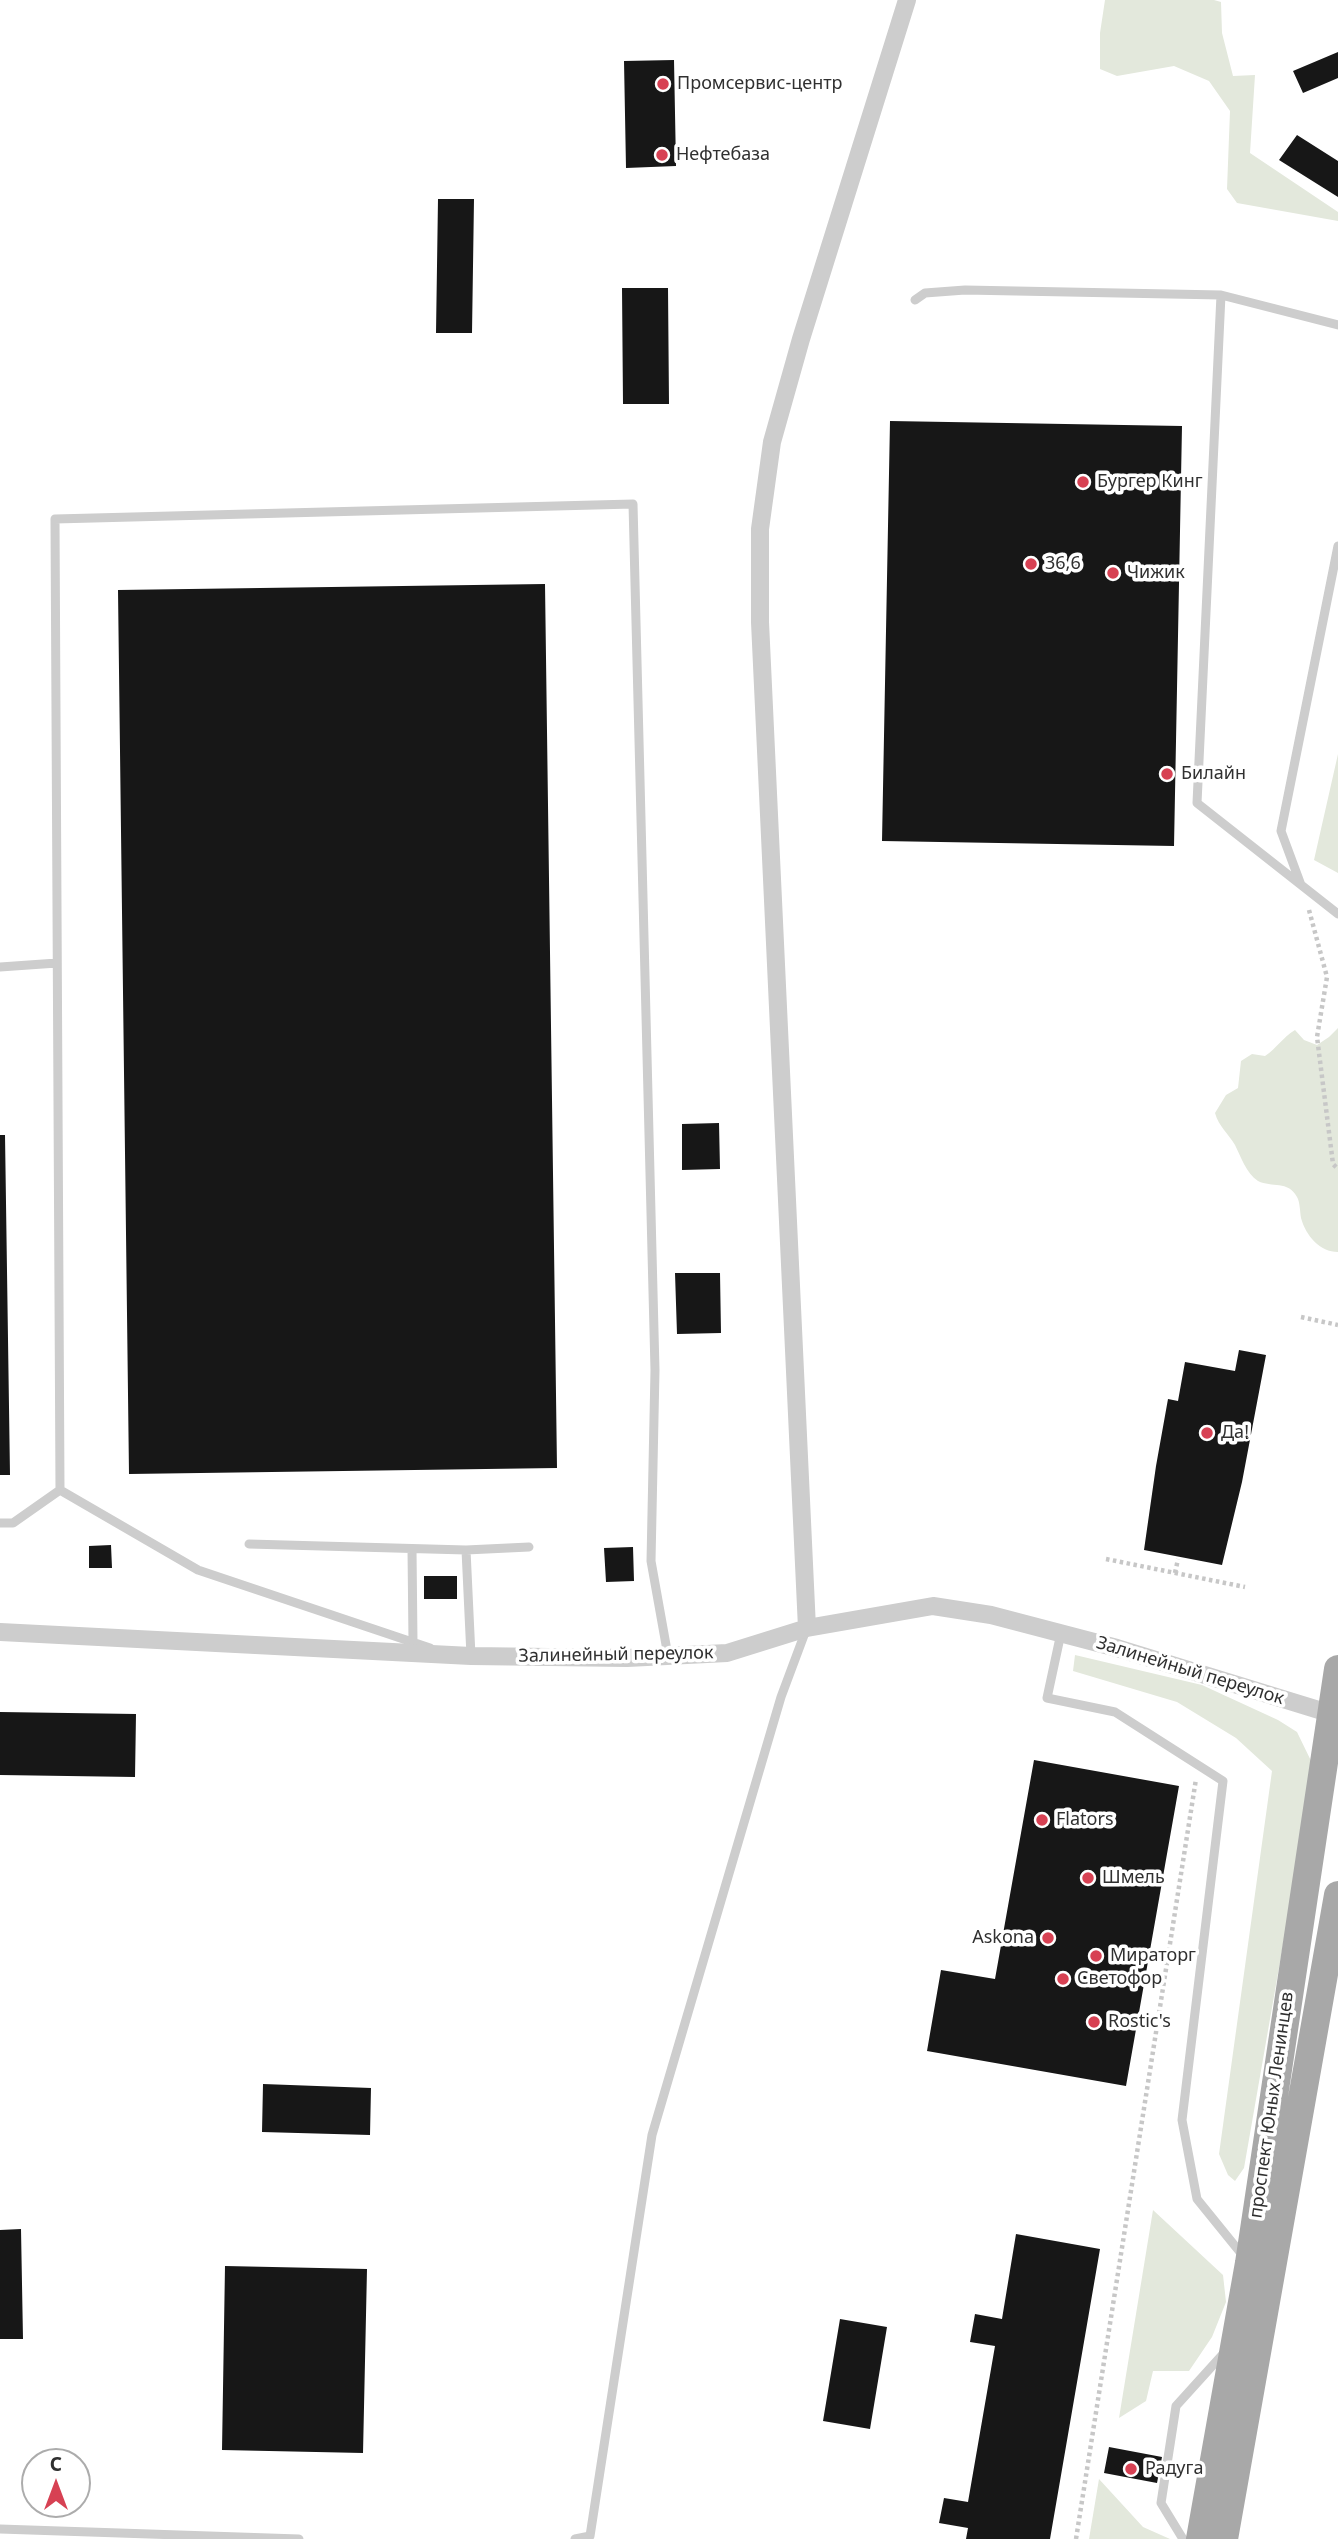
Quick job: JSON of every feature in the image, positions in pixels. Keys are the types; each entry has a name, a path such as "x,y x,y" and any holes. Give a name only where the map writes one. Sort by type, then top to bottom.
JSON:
{"main road":[{"name":"проспект Юных Ленинцев","path":"1200,2539 1249,2263 1334,1714 1338,1669"},
{"name":"проспект Юных Ленинцев","path":"1224,2539 1326,1987 1338,1895"}],"street":[{"path":"807,1628 760,622 760,529 772,442 797,352 907,0"},
{"name":"Залинейный переулок","path":"0,1632 471,1656 668,1656 727,1653 807,1628 933,1606 991,1615 1117,1647 1334,1714"}],"lane":[{"path":"915,300 925,293 965,290 1221,295 1338,325"},
{"path":"1221,295 1197,803 1338,914"},
{"path":"60,1490 55,519 633,504 655,1370 651,1561 668,1656"},
{"path":"1301,886 1281,831 1338,545"},
{"path":"0,967 57,963"},
{"path":"0,1523 13,1523 60,1490"},
{"path":"60,1490 198,1570 448,1655"},
{"path":"249,1544 466,1550 529,1547"},
{"path":"412,1549 413,1642"},
{"path":"466,1550 471,1656"},
{"path":"575,2539 590,2538 652,2135 781,1697 807,1628"},
{"path":"1061,1633 1046,1698 1115,1712 1223,1781 1182,2120 1197,2199 1249,2263"},
{"path":"1183,2539 1161,2503 1176,2406 1235,2342"},
{"path":"0,2529 299,2539"}],"path":[{"path":"1301,886 1327,977 1317,1037 1333,1164 1338,1169"},
{"path":"1301,1317 1338,1325"},
{"path":"1106,1559 1245,1587"},
{"path":"1175,1573 1178,1559"},
{"path":"1076,2539 1199,1766"}],"shaded area":[{"path":"1105,0 1221,2 1222,33 1233,76 1255,75 1250,153 1338,212 1338,221 1237,203 1227,189 1230,111 1209,81 1174,66 1117,76 1100,69 1100,33"},
{"path":"1338,754 1338,873 1314,860"},
{"path":"1338,1028 1338,1252 1325,1249 1310,1237 1303,1225 1297,1197 1289,1188 1263,1183 1250,1174 1215,1113 1226,1095 1238,1088 1241,1061 1252,1054 1265,1056 1295,1030 1304,1040 1317,1045"},
{"path":"1075,1655 1202,1685 1278,1720 1297,1732 1314,1767 1244,2168 1235,2181 1228,2175 1219,2154 1272,1771 1236,1738 1177,1702 1073,1671"},
{"path":"1153,2210 1223,2275 1226,2302 1212,2337 1189,2371 1153,2371 1146,2401 1119,2418"},
{"path":"1099,2479 1143,2527 1170,2539 1089,2539"}],"building":[{"path":"1338,52 1338,78 1303,93 1293,71"},
{"path":"674,60 676,166 626,168 624,61"},
{"path":"1297,135 1338,161 1338,197 1279,160"},
{"path":"438,199 474,199 472,333 436,333"},
{"path":"622,288 668,288 669,404 623,404"},
{"path":"890,421 1182,426 1174,846 882,841"},
{"path":"545,584 557,1468 129,1474 118,590"},
{"path":"719,1123 720,1169 682,1170 682,1124"},
{"path":"0,1135 5,1135 10,1475 0,1475"},
{"path":"675,1273 720,1273 721,1333 677,1334"},
{"name":"Да!","path":"1239,1350 1266,1355 1242,1482 1222,1565 1144,1550 1168,1399 1178,1401 1185,1362 1235,1371"},
{"path":"111,1545 112,1568 89,1568 89,1546"},
{"path":"633,1547 634,1581 606,1582 604,1548"},
{"path":"424,1576 457,1576 457,1599 424,1599"},
{"path":"0,1712 136,1714 135,1777 0,1775"},
{"name":"Шмель","path":"1034,1760 1179,1786 1126,2086 927,2051 941,1970 995,1979"},
{"path":"263,2084 371,2088 370,2135 262,2132"},
{"path":"21,2229 23,2339 0,2339 0,2230"},
{"path":"1016,2234 1100,2249 1050,2539 966,2539 968,2528 939,2523 944,2498 968,2502 995,2346 970,2342 975,2314 1002,2319"},
{"path":"225,2266 367,2269 363,2453 222,2450"},
{"path":"840,2319 887,2327 870,2429 823,2421"},
{"path":"1109,2447 1162,2457 1157,2483 1104,2473"}],"place":[{"name":"Промсервис-центр","path":"663,84"},
{"name":"Нефтебаза","path":"662,155"},
{"name":"Бургер Кинг","path":"1083,482"},
{"name":"36,6","path":"1031,564"},
{"name":"Чижик","path":"1113,573"},
{"name":"Билайн","path":"1167,774"},
{"name":"Да!","path":"1207,1433"},
{"name":"Flators","path":"1042,1820"},
{"name":"Шмель","path":"1088,1878"},
{"name":"Askona","path":"1048,1938"},
{"name":"Мираторг","path":"1096,1956"},
{"name":"Светофор","path":"1063,1979"},
{"name":"Rostic's","path":"1094,2022"},
{"name":"Радуга","path":"1131,2469"}]}
